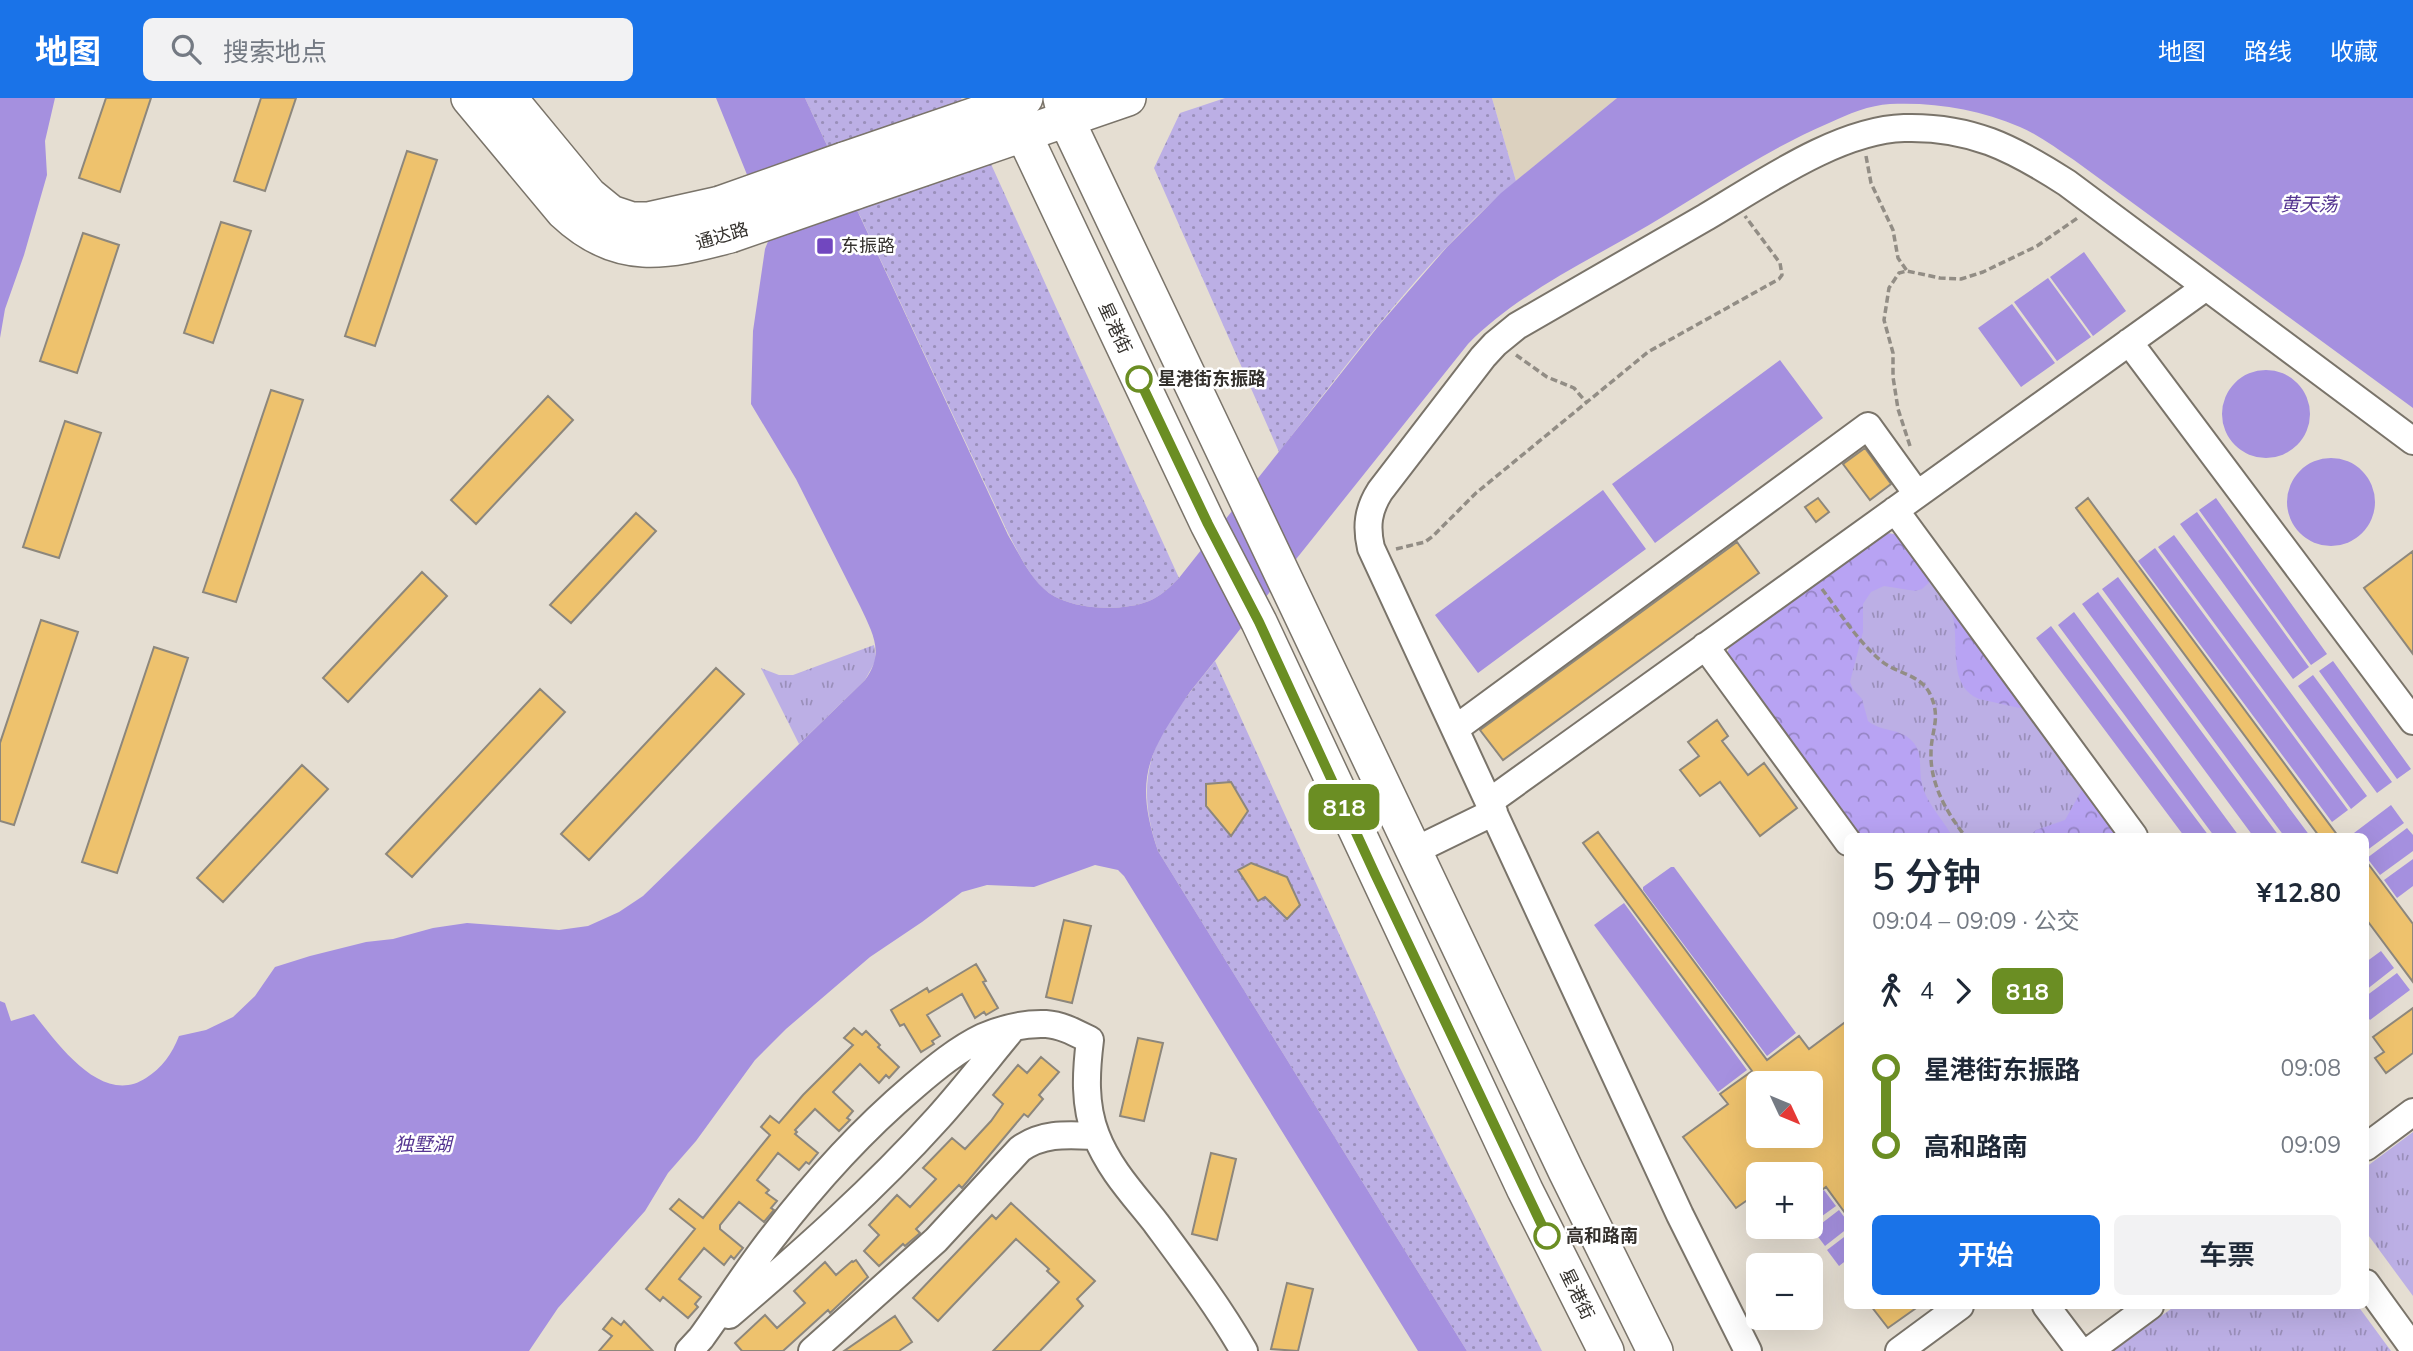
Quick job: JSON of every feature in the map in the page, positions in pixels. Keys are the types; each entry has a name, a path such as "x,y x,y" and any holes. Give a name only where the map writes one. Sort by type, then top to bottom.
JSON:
{"main road":[{"name":"通达路","path":"469,98 564,212 578,224 607,240 637,249 668,250 725,219 849,176 1016,99"},
{"name":"通达路","path":"509,98 589,195 611,213 632,220 725,219"},
{"path":"1024,135 1063,108 1128,98"},
{"name":"星港街","path":"1016,99 1024,135 1208,524 1259,622 1524,1190 1605,1351"},
{"path":"1063,108 1610,1263 1655,1351"},
{"name":"通达路","path":"849,176 1024,135"}],"street":[{"path":"1748,1351 1680,1215 1374,555 1367,523 1374,500 1498,341 1517,326 1799,163 1862,136 1902,128 1956,131 1981,137 2033,161 2413,440"},
{"path":"1414,851 1491,807 1706,646 1895,510 1912,486 2129,342 2206,287"},
{"path":"2129,342 2413,721"},
{"path":"1455,729 1868,426 1912,486"},
{"path":"1895,510 2132,833"},
{"path":"1706,646 1844,836"},
{"path":"695,1345 787,1219 823,1175 902,1097 952,1056 984,1037 1013,1028 1045,1024 1061,1027 1090,1040 1086,1090 1096,1136 1120,1178 1189,1267 1244,1351"},
{"path":"695,1345 846,1211 937,1119 1013,1028"},
{"path":"2369,1145 2413,1112"},
{"path":"812,1351 936,1240 1029,1142 1051,1135 1096,1136"},
{"path":"2369,1287 2413,1348"},
{"path":"1899,1351 1956,1309"},
{"path":"2048,1309 2080,1351"},
{"path":"2089,1351 2146,1309"}],"path":[{"path":"1862,136 1871,183 1893,230 1898,258 1907,271"},
{"path":"1374,555 1425,542 1476,493 1656,346 1779,279 1782,275 1780,263 1734,200"},
{"path":"1912,486 1911,452 1898,409 1893,377 1893,353 1885,320 1889,288 1899,273 1907,271 1961,279 1983,272 2037,246 2096,205"},
{"path":"1498,341 1541,374 1574,388 1586,402"},
{"path":"1809,571 1864,644 1886,665 1920,680 1930,693 1936,710 1936,728 1931,750 1935,782 1963,833"}],"shaded area":[{"path":"1492,98 1617,98 1516,181"}],"green space":[{"path":"805,98 961,98 1179,578 1161,594 1138,605 1112,608 1084,606 1059,599 1049,593 1031,574 1009,535"},
{"path":"1225,98 1492,98 1516,181 1482,211 1420,276 1279,452 1154,168 1180,113"},
{"path":"1879,533 1899,535 1934,578 1922,589 1915,591 1884,586 1871,592 1863,604 1863,632 1850,682 1862,699 1868,721 1902,734 1916,746 1924,791 1950,833 1851,833 1727,654 1732,639"},
{"path":"1889,533 1899,535 2125,833 1851,833 1728,647"},
{"path":"1945,592 2033,711 1979,699 1963,686 1957,666 1953,620 1943,597"},
{"path":"874,645 876,660 865,680 799,744 761,668 779,675 793,675"},
{"path":"1215,661 1400,1068 1542,1351 1467,1351 1158,851 1147,793 1149,769 1166,726"},
{"path":"2083,788 2124,833 2033,833 2065,820"},
{"path":"2413,1132 2413,1296 2369,1236 2369,1165"},
{"path":"2171,1309 2360,1309 2391,1351 2113,1351"}],"water":[{"path":"0,98 55,98 45,141 47,175 5,309 0,338"},
{"name":"独墅湖","path":"716,98 805,98 1008,535 1042,587 1059,599 1084,606 1112,608 1138,605 1157,597 1172,585 1380,324 1447,247 1501,193 1617,98 2413,98 2413,408 2041,138 1989,116 1924,104 1890,104 1867,108 1783,145 1531,293 1468,344 1190,692 1155,749 1146,784 1147,803 1158,851 1467,1351 1418,1351 1124,876 1118,870 1095,865 1034,887 987,885 962,892 870,957 786,1029 755,1060 696,1141 668,1173 645,1211 558,1308 529,1351 0,1351 0,1001 5,1003 11,1021 34,1014 55,1041 82,1068 113,1084 130,1085 146,1078 162,1065 179,1036 206,1030 233,1017 255,996 275,967 366,942 467,923 559,930 588,926 619,912 643,896 865,680 871,670 876,652 875,643 860,606 796,479 751,404 753,331 765,249 771,234"},
{"path":"2084,252 2126,311 2093,336 2050,277"},
{"path":"2048,278 2091,337 2057,361 2014,302"},
{"path":"2012,304 2055,363 2021,387 1978,328"},
{"path":"1780,360 1823,418 1655,543 1612,484"},
{"path":"2266,370 2291,377 2303,389 2310,414 2303,439 2291,451 2266,458 2241,451 2229,439 2222,414 2229,389 2241,377"},
{"path":"2331,458 2356,465 2368,477 2375,502 2368,527 2356,539 2331,546 2306,539 2294,527 2287,502 2294,477 2306,465"},
{"path":"1603,490 1646,549 1478,673 1435,615"},
{"path":"2216,498 2327,654 2311,665 2199,510"},
{"path":"2197,512 2309,667 2293,679 2180,524"},
{"path":"2174,535 2367,796 2351,809 2158,547"},
{"path":"2155,548 2348,810 2332,822 2138,561"},
{"path":"2118,577 2308,833 2282,833 2102,589"},
{"path":"2098,592 2277,833 2251,833 2082,604"},
{"path":"2074,612 2237,833 2212,833 2058,625"},
{"path":"2051,626 2207,833 2182,833 2036,638"},
{"path":"2333,661 2411,769 2397,779 2319,671"},
{"path":"2313,675 2392,782 2377,793 2298,686"},
{"path":"2391,805 2404,823 2369,849 2369,833 2354,833"},
{"path":"2407,828 2413,835 2413,851 2380,875 2369,861 2369,856"},
{"path":"2413,859 2413,886 2397,898 2384,880"},
{"path":"1674,867 1796,1033 1767,1056 1643,890 1643,887"},
{"path":"1624,903 1747,1070 1718,1092 1594,925"},
{"path":"2381,951 2394,968 2369,988 2369,960"},
{"path":"2397,973 2410,990 2370,1020 2369,994"},
{"path":"1823,1191 1836,1206 1823,1215"},
{"path":"1839,1210 1844,1217 1844,1231 1825,1246 1820,1239 1823,1239 1823,1222"},
{"path":"1844,1237 1844,1262 1839,1266 1827,1250"}],"building":[{"path":"106,98 151,98 120,192 79,178"},
{"path":"261,98 296,98 265,191 234,181"},
{"path":"407,151 437,160 375,346 345,336"},
{"path":"221,222 251,231 213,343 184,333"},
{"path":"83,233 119,245 77,373 40,361"},
{"path":"271,390 303,400 236,602 203,592"},
{"path":"548,396 573,420 476,524 451,500"},
{"path":"65,421 101,433 59,558 23,547"},
{"path":"1865,448 1891,484 1870,500 1843,464"},
{"path":"1818,498 1829,512 1816,522 1805,507"},
{"path":"2088,498 2336,833 2317,833 2076,508"},
{"path":"636,513 656,531 571,623 550,605"},
{"path":"1737,542 1759,573 1503,760 1480,730"},
{"path":"2413,551 2413,654 2364,588"},
{"path":"422,572 447,596 348,702 323,678"},
{"path":"41,620 78,632 14,825 0,821 0,743"},
{"path":"154,647 188,658 117,873 82,862"},
{"path":"716,668 744,694 589,860 561,834"},
{"path":"540,689 565,712 412,877 386,854"},
{"path":"1717,720 1728,736 1722,741 1748,775 1764,763 1797,808 1760,836 1720,782 1700,796 1680,770 1699,756 1688,742"},
{"path":"302,765 328,789 223,902 197,878"},
{"path":"1231,782 1248,811 1231,836 1206,806 1206,784"},
{"path":"1598,832 1767,1060 1799,1036 1809,1049 1844,1023 1844,1212 1826,1187 1823,1189 1823,1162 1746,1162 1746,1201 1736,1208 1683,1137 1728,1104 1720,1094 1746,1075 1746,1148 1824,1148 1824,1071 1752,1071 1583,843"},
{"path":"1251,863 1287,877 1300,905 1287,919 1265,897 1258,901 1238,870"},
{"path":"2369,865 2413,924 2413,982 2369,923"},
{"path":"1064,920 1091,926 1072,1003 1046,997"},
{"path":"976,964 998,1008 975,1018 962,994 927,1015 940,1036 932,1041 934,1044 921,1052 904,1024 900,1026 891,1010 927,988 929,992"},
{"path":"2413,1008 2413,1053 2386,1073 2375,1058 2384,1052 2373,1037"},
{"path":"854,1028 862,1035 866,1031 899,1067 889,1078 886,1075 879,1083 860,1064 833,1092 853,1111 847,1118 850,1120 839,1131 815,1109 795,1130 795,1134 818,1153 809,1164 806,1162 799,1170 778,1153 757,1180 769,1190 766,1193 777,1201 771,1208 774,1210 764,1222 739,1202 720,1225 720,1229 743,1248 734,1259 731,1256 724,1265 704,1248 679,1279 701,1297 695,1304 698,1307 688,1318 663,1297 660,1301 646,1289 695,1229 670,1209 679,1199 703,1218 770,1135 761,1127 770,1116 779,1123 853,1045 844,1038"},
{"path":"1138,1038 1163,1043 1144,1121 1120,1116"},
{"path":"1041,1057 1059,1072 1039,1095 1043,1099 1028,1117 1024,1114 962,1188 959,1185 916,1229 920,1233 879,1266 864,1251 879,1235 869,1225 897,1195 910,1207 936,1179 923,1168 952,1138 965,1149 1003,1104 993,1095 1018,1065 1027,1073"},
{"path":"1211,1153 1236,1159 1217,1240 1192,1234"},
{"path":"1011,1203 1095,1281 1077,1299 1083,1306 1040,1351 993,1351 1059,1282 1047,1271 1049,1269 1016,1239 938,1321 913,1298 992,1215 996,1219"},
{"path":"856,1260 868,1277 830,1313 828,1310 783,1351 742,1351 735,1343 765,1315 777,1328 805,1303 794,1291 825,1262 836,1275"},
{"path":"1287,1283 1313,1289 1298,1351 1271,1349"},
{"path":"1873,1309 1915,1309 1888,1328"},
{"path":"895,1316 912,1342 899,1351 844,1351"},
{"path":"612,1318 621,1325 624,1321 653,1351 599,1351 612,1336 603,1329"}],"bus line":[{"name":"818","path":"1139,379 1208,524 1259,622 1547,1236"}],"place":[{"name":"东振路","path":"825,246"},
{"name":"星港街东振路","path":"1139,379"},
{"name":"高和路南","path":"1547,1236"}],"water label":[{"name":"黄天荡","path":"2309,204"}]}
